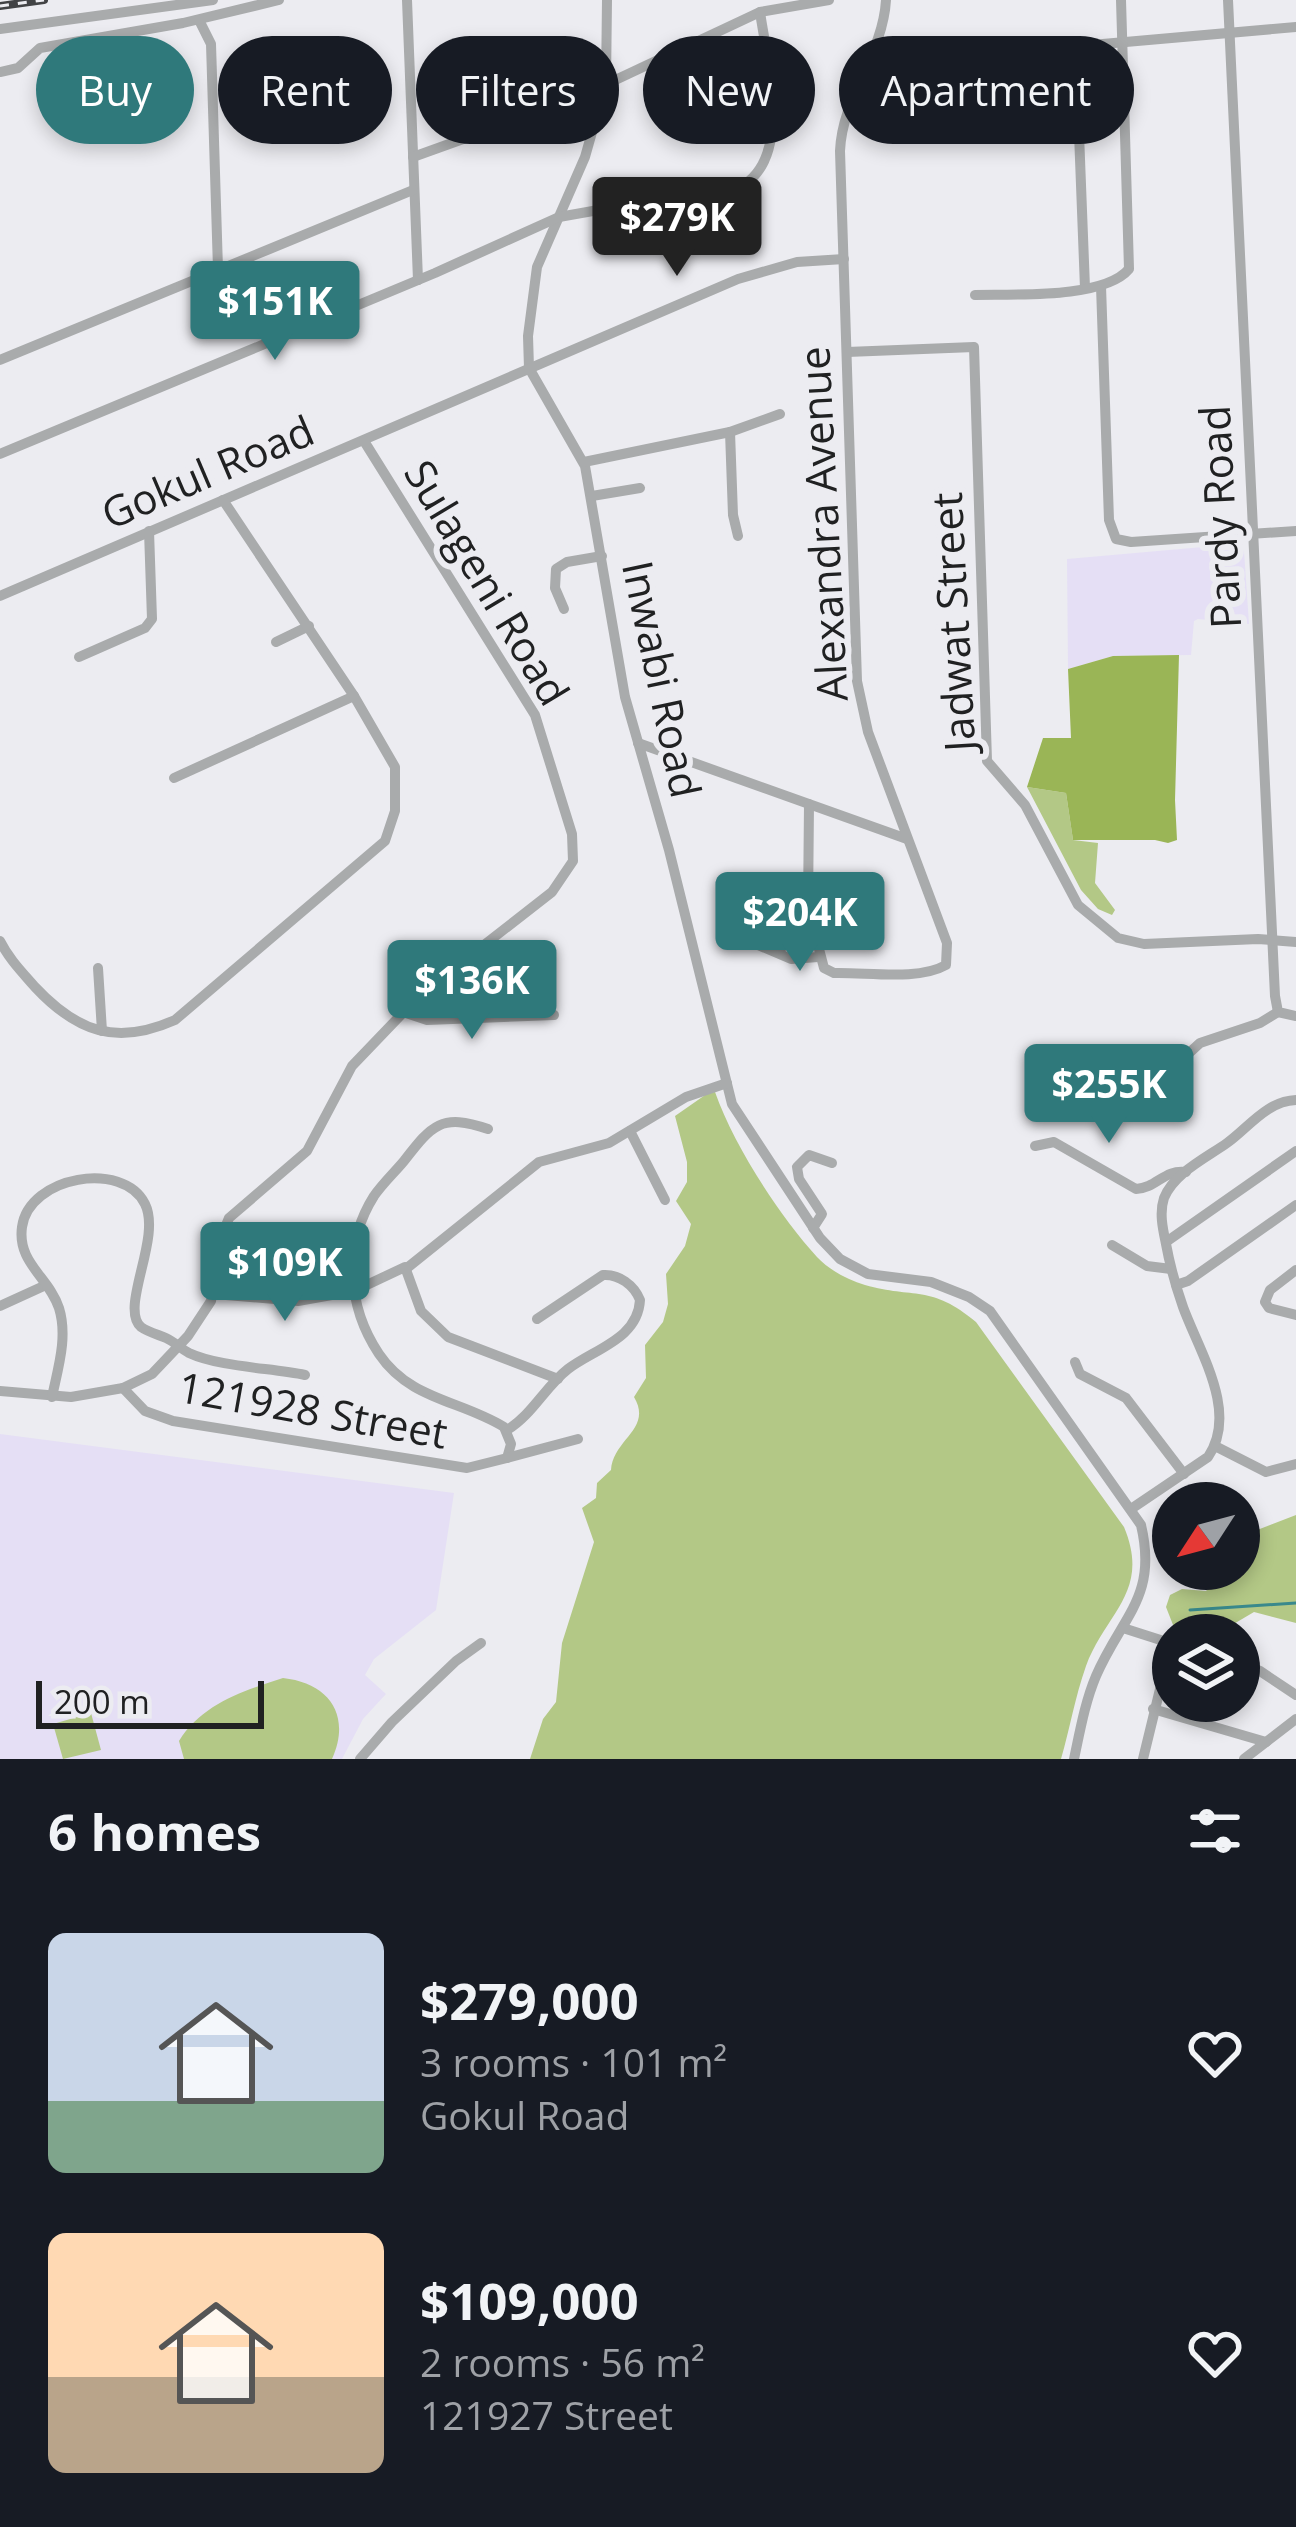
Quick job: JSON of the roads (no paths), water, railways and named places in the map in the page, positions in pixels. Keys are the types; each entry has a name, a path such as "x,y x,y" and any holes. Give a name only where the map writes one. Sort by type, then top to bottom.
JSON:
{"street":[{"path":"0,72 18,68 40,48 199,20 279,0"},
{"path":"407,0 418,280"},
{"path":"607,0 607,36"},
{"path":"619,76 770,7 829,0"},
{"name":"Alexandra Avenue","path":"818,957 834,973 935,971 946,965 947,944 868,733 858,691 839,166 842,128 885,15 882,0"},
{"path":"1119,36 1121,0"},
{"name":"Pardy Road","path":"1228,0 1278,1012"},
{"path":"0,29 207,1"},
{"path":"0,454 559,217 745,184 769,157 772,140 770,7"},
{"path":"199,20 211,44 218,269"},
{"path":"1134,40 1296,27"},
{"path":"413,157 449,144"},
{"path":"529,368 534,280 588,144"},
{"path":"1080,144 1085,288"},
{"path":"975,295 1100,286 1125,274 1131,259 1125,144"},
{"path":"0,360 413,190"},
{"path":"532,230 550,234"},
{"name":"Gokul Road","path":"0,596 753,274 797,262 844,260"},
{"path":"1100,286 1111,530 1116,538 1131,542 1296,531"},
{"name":"Jadwat Street","path":"848,352 974,347 987,761 1025,806 1071,896 1103,928 1136,944 1273,941"},
{"name":"Inwabi Road","path":"529,368 584,461 622,680 737,1115 813,1228 851,1267 884,1278 932,1282 990,1311 1141,1525 1147,1569 1088,1697 1074,1759"},
{"path":"584,461 730,432 780,414"},
{"path":"730,432 739,536"},
{"name":"Sulageni Road","path":"214,1294 220,1240 229,1218 308,1151 352,1066 403,1012 552,892 573,861 574,849 535,716 364,440"},
{"path":"592,496 640,488"},
{"path":"0,940 14,964 62,1014 102,1031 139,1032 184,1012 385,841 395,811 395,766 224,500"},
{"path":"79,657 145,628 152,619 149,531"},
{"path":"564,609 555,588 556,569 567,562 602,556"},
{"path":"276,642 309,626"},
{"path":"174,778 354,696"},
{"path":"638,743 907,839"},
{"path":"781,954 818,957 808,907 808,804"},
{"path":"1273,941 1296,942"},
{"path":"98,968 102,1031"},
{"path":"403,1012 427,1020 554,1015"},
{"path":"1163,1077 1200,1043 1278,1012 1296,1016"},
{"path":"0,1391 52,1397 144,1381 180,1346 214,1294 298,1301 354,1291 407,1268 539,1162 600,1147 686,1097 727,1083"},
{"path":"1132,1509 1216,1446 1220,1426 1217,1396 1172,1269 1164,1199 1186,1172 1268,1108 1296,1100"},
{"name":"121928 Street","path":"123,1388 145,1411 173,1421 467,1468 507,1458 511,1444 507,1430 484,1416 429,1397 390,1368 368,1335 354,1291 352,1250 365,1213 420,1138 438,1125 459,1120 488,1129"},
{"path":"630,1131 664,1200"},
{"path":"1035,1146 1054,1142 1136,1189 1148,1188 1170,1172 1186,1172"},
{"path":"1166,1242 1296,1151"},
{"path":"813,1228 822,1214 796,1174 797,1167 809,1155 832,1163"},
{"path":"52,1397 63,1331 56,1299 32,1268 22,1245 22,1222 46,1189 76,1180 128,1187 145,1203 151,1230 136,1292 136,1321 192,1354 305,1375"},
{"path":"1176,1285 1296,1205"},
{"path":"1112,1245 1147,1266 1172,1269"},
{"path":"407,1268 422,1311 436,1328 458,1343 558,1379"},
{"path":"1296,1270 1274,1286 1265,1302 1269,1308 1296,1315"},
{"path":"507,1430 523,1420 558,1379 624,1333 638,1313 640,1300 630,1285 612,1274 603,1275 537,1319"},
{"path":"0,1306 46,1285"},
{"path":"1075,1362 1080,1374 1126,1398 1184,1474"},
{"path":"507,1458 578,1439"},
{"path":"1216,1446 1267,1472 1296,1464"},
{"path":"1123,1628 1152,1637"},
{"path":"360,1759 392,1722 481,1643"},
{"path":"1260,1671 1296,1695"},
{"path":"1143,1759 1152,1718"},
{"path":"1244,1759 1296,1719"},
{"path":"1198,1722 1266,1742"}],"waterway":[{"path":"1190,1610 1296,1603"}],"railway":[{"path":"0,6 44,0"}]}
